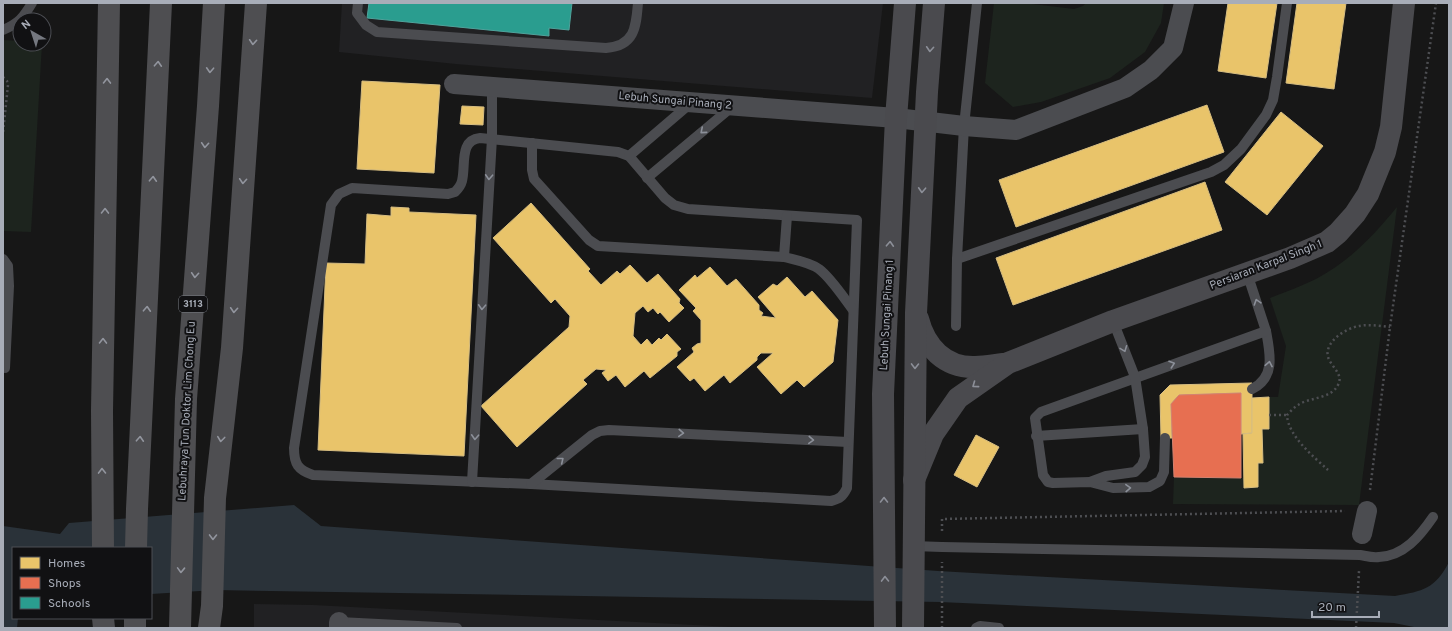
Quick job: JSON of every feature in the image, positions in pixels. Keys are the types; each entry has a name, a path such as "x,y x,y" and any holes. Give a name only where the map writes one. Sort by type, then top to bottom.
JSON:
{"highway":[{"path":"103,547 102,411 109,3"},
{"path":"136,547 161,3"},
{"name":"Lebuhraya Tun Doktor Lim Chong Eu","path":"180,619 186,399 208,106 214,3"},
{"path":"209,628 212,606 214,498 232,348 256,3"}],"street":[{"name":"Lebuh Sungai Pinang 1","path":"885,623 883,394 896,118 905,3"},
{"path":"913,623 916,312 934,3"},
{"name":"Lebuh Sungai Pinang 2","path":"454,84 896,118 1016,130 1125,88 1151,70 1172,48 1184,3"},
{"name":"Persiaran Karpal Singh 1","path":"914,480 933,434 958,398 1008,363 1113,321 1290,258 1327,242 1338,233 1355,214 1368,194 1385,152 1391,127 1404,3"},
{"name":"Persiaran Karpal Singh 1","path":"916,312 920,330 937,355 955,364 974,367 1008,363"},
{"path":"1362,534 1367,511"}],"lane":[{"path":"3,30 16,24 32,3"},
{"path":"358,3 357,13 366,25 377,32 606,48 616,47 626,42 633,34 636,24 638,3"},
{"path":"956,326 957,259 964,126 977,3"},
{"path":"957,259 1212,172 1224,165 1241,149 1266,115 1273,100 1287,3"},
{"path":"472,482 492,138 492,86"},
{"path":"629,156 693,102"},
{"path":"646,178 733,106"},
{"path":"492,138 532,143 618,152 629,156 664,198 674,205 688,209 857,220 847,488 844,495 838,500 831,501 531,484 313,475 304,472 297,465 294,457 294,448 331,205 339,194 352,188 448,194 455,192 462,183 466,146 469,141 473,139 492,138"},
{"path":"532,143 532,170 534,179 589,240 598,246 784,257 820,270 853,310"},
{"path":"784,257 787,216"},
{"path":"3,259 8,266 9,286 5,368"},
{"path":"1247,273 1266,331 1271,358 1266,378 1260,386 1252,389"},
{"path":"1090,482 1106,476 1135,472 1142,465 1145,457 1143,429 1135,377 1113,321"},
{"path":"1165,438 1164,472 1160,481 1149,487 1113,488 1090,482 1053,483 1048,482 1043,475 1036,436 1035,418 1041,412 1266,331"},
{"path":"1036,436 1143,429"},
{"path":"531,484 592,435 600,431 609,430 848,442"},
{"path":"913,549 942,547 1360,555 1380,557 1400,552 1423,532 1433,517"},
{"path":"339,625 457,628"},
{"path":"976,628 980,626 998,628"}],"path":[{"path":"3,77 7,81 8,85 3,133"},
{"path":"1269,415 1287,415 1299,404 1334,391 1339,383 1339,375 1328,357 1328,347 1334,339 1347,330 1359,326 1390,327"},
{"path":"1287,415 1287,423 1306,450 1328,470"},
{"path":"1356,628 1360,555"},
{"path":"942,557 942,628"}],"shaded area":[{"path":"342,3 883,3 872,98 456,64 339,52"},
{"path":"994,3 1024,3 1074,9 1083,6 1086,3 1164,3 1161,23 1145,52 1110,78 1041,102 1013,107 985,83"},
{"path":"3,40 12,41 12,52 42,52 31,232 3,231"},
{"path":"1397,207 1359,505 1173,504 1174,477 1244,478 1244,488 1258,487 1258,463 1263,463 1262,429 1269,429 1269,397 1278,397 1286,346 1270,298 1316,279 1340,264 1370,238"},
{"path":"294,505 321,526 938,571 1395,596 1421,590 1427,587 1439,578 1449,562 1449,628 1419,628 1394,623 940,602 216,590 152,594 152,547 12,547 12,619 18,619 17,628 3,628 3,526 60,534 69,523"},
{"path":"254,604 313,605 751,628 254,628"}],"building: Homes":[{"path":"1228,3 1277,3 1266,78 1218,71"},
{"path":"1297,3 1346,3 1334,89 1286,83"},
{"path":"362,81 440,85 434,173 357,169"},
{"path":"1207,105 1224,152 1016,227 999,180"},
{"path":"462,106 484,107 483,125 460,124"},
{"path":"1281,112 1323,146 1267,215 1225,182"},
{"path":"1205,182 1222,230 1013,305 996,258"},
{"path":"531,203 590,269 588,271 601,285 617,271 620,274 630,265 647,283 658,274 680,299 679,303 684,308 669,322 660,312 658,314 653,308 648,312 643,306 635,313 633,336 641,345 647,339 652,345 659,338 661,340 667,334 681,349 677,352 677,356 650,378 644,371 625,387 616,375 608,381 602,373 606,370 596,369 583,380 587,384 517,447 481,406 569,327 570,316 555,299 551,303 493,238"},
{"path":"391,207 409,208 409,212 476,215 464,456 318,450 326,263 365,264 367,214 391,216"},
{"path":"710,267 727,286 736,279 759,305 759,310 763,313 761,316 776,318 758,297 773,284 777,286 787,277 805,297 812,291 838,320 833,362 804,387 797,380 781,394 757,367 773,353 761,353 757,357 757,360 730,383 724,375 705,391 694,378 690,381 677,367 694,352 692,348 701,343 701,320 693,311 696,308 679,290 695,275 697,278"},
{"path":"1252,383 1252,433 1241,434 1241,393 1179,395 1171,404 1172,438 1161,438 1160,395 1170,385"},
{"path":"1269,397 1269,429 1262,429 1263,463 1258,463 1258,487 1244,488 1243,434 1252,433 1252,398"},
{"path":"976,435 999,447 977,487 954,475"}],"building: Shops":[{"path":"1241,393 1241,478 1174,477 1171,404 1179,395"}],"building: Schools":[{"path":"369,3 572,3 569,30 549,28 549,36 367,18"}]}
